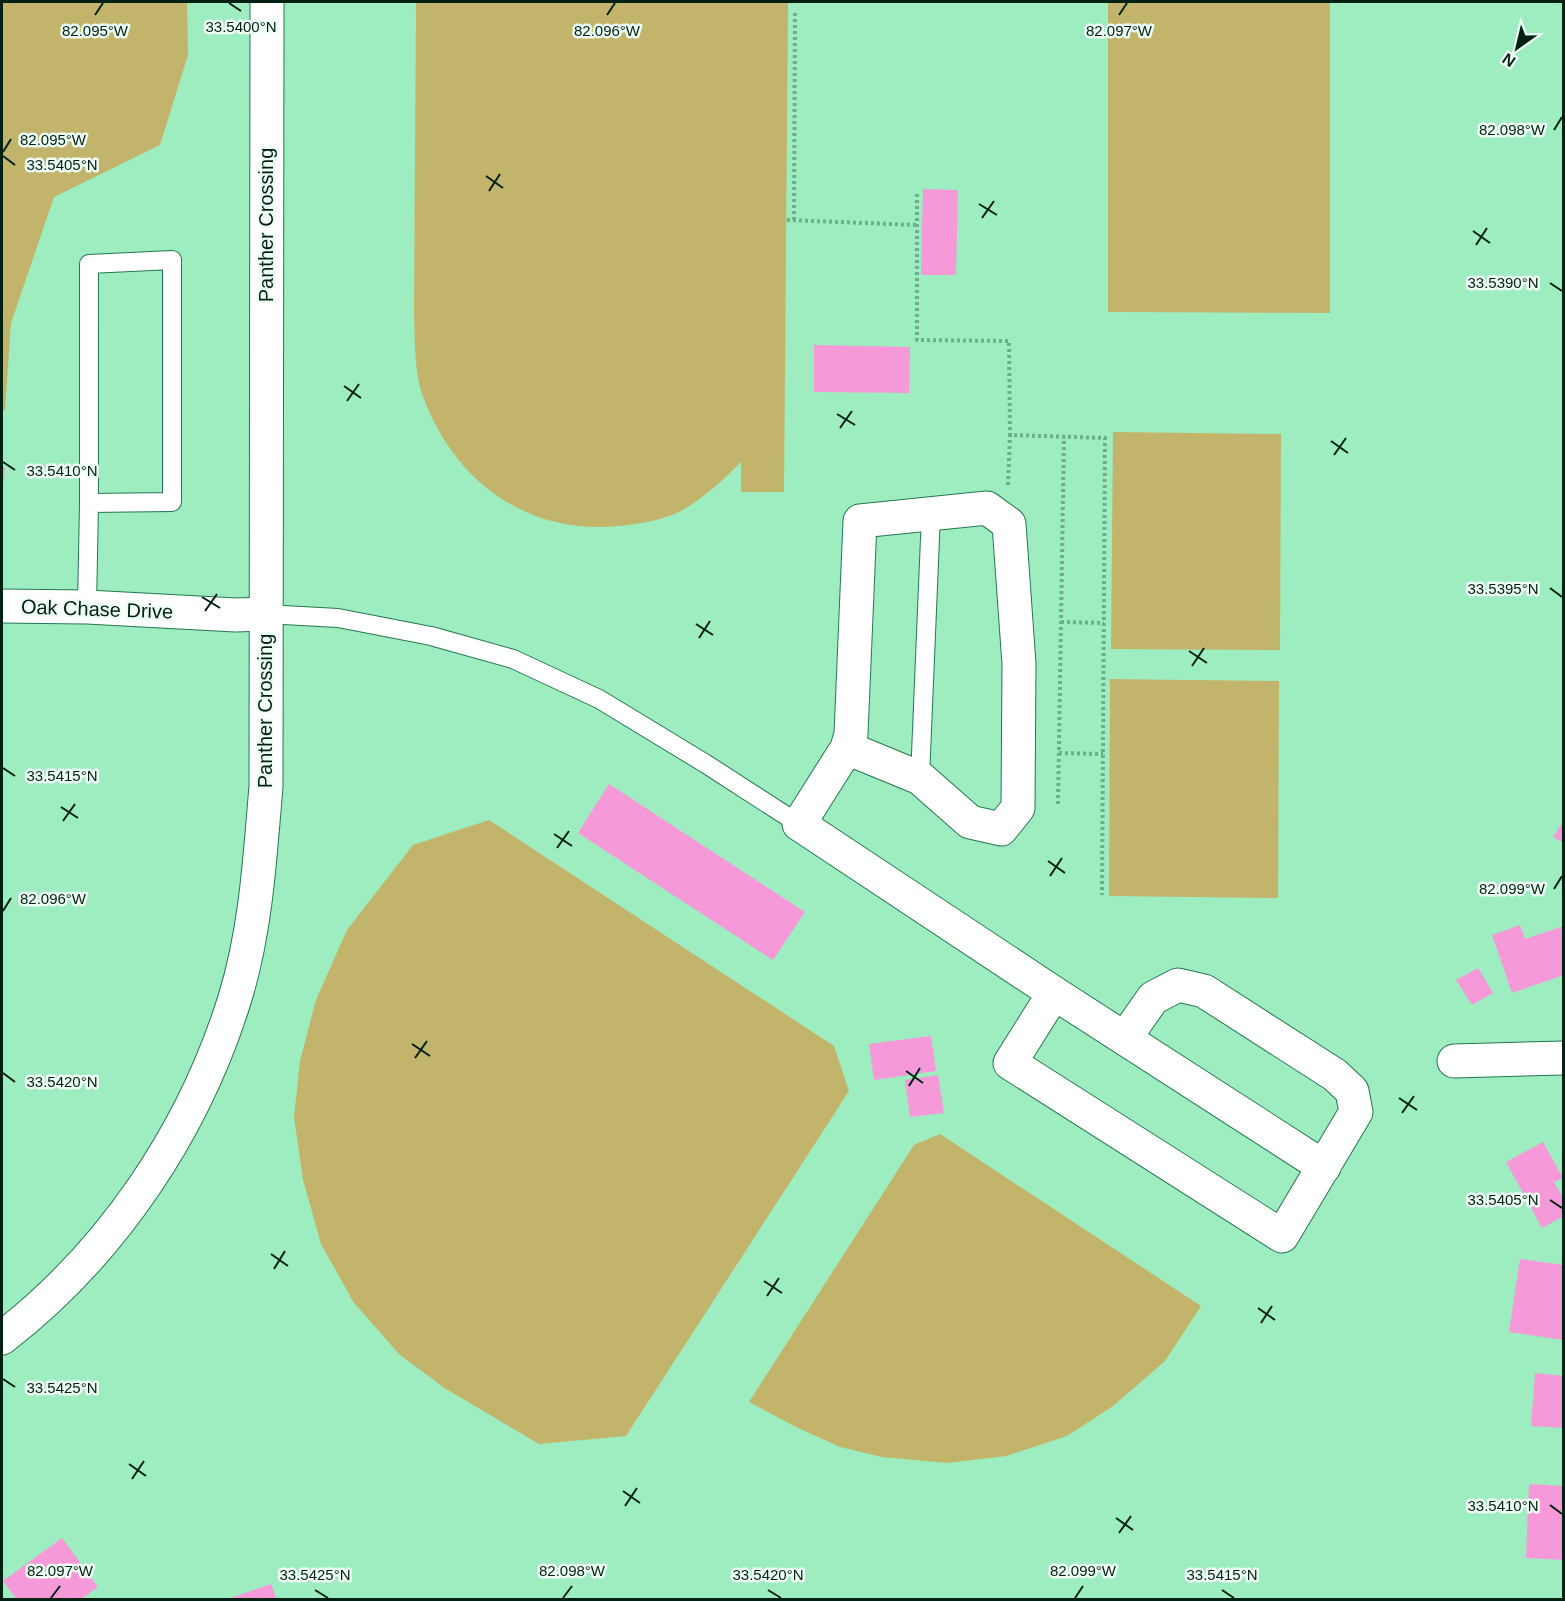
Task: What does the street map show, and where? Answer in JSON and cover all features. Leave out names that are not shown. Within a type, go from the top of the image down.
[{"type":"street","name":"Panther Crossing","points":[[2,1338],[27,1319],[92,1256],[149,1180],[181,1128],[209,1067],[232,1007],[246,950],[258,883],[266,786],[267,2]]},
{"type":"street","points":[[847,748],[920,778],[970,822],[1001,829],[1018,808],[1019,664],[1010,524],[987,508],[860,521],[851,734],[847,748],[799,824],[1054,993],[1324,1167]]},
{"type":"street","name":"Oak Chase Drive","points":[[2,606],[87,607],[236,615],[265,614]]},
{"type":"street","points":[[1054,993],[1010,1063],[1282,1236],[1356,1112],[1352,1091],[1335,1075],[1204,991],[1178,985],[1153,998],[1125,1038]]},
{"type":"street","points":[[1454,1061],[1563,1059]]},
{"type":"lane","points":[[87,607],[89,264],[172,260],[172,502],[89,503]]},
{"type":"lane","points":[[920,778],[931,514]]},
{"type":"lane","points":[[265,614],[338,618],[431,636],[513,659],[599,699],[799,824]]},
{"type":"path","points":[[794,220],[795,13]]},
{"type":"path","points":[[917,194],[917,340],[1009,340],[1010,435],[1007,522]]},
{"type":"path","points":[[788,220],[917,225]]},
{"type":"path","points":[[1010,435],[1105,438],[1102,895]]},
{"type":"path","points":[[1058,804],[1064,436]]},
{"type":"path","points":[[1061,622],[1104,623]]},
{"type":"path","points":[[1059,753],[1103,754]]},
{"type":"shaded area","points":[[2,2],[187,2],[188,55],[160,145],[54,197],[11,323],[5,410],[2,410]]},
{"type":"shaded area","points":[[416,2],[788,2],[784,492],[741,492],[741,462],[705,495],[674,514],[635,524],[586,527],[555,522],[526,512],[499,497],[455,456],[438,429],[424,399],[418,379],[416,357],[414,313]]},
{"type":"shaded area","points":[[1108,2],[1330,2],[1330,313],[1108,312]]},
{"type":"shaded area","points":[[1113,432],[1281,434],[1280,650],[1111,649]]},
{"type":"shaded area","points":[[1110,679],[1279,681],[1278,898],[1109,896]]},
{"type":"shaded area","points":[[489,820],[834,1046],[849,1091],[626,1436],[539,1444],[446,1389],[400,1355],[354,1303],[321,1244],[303,1180],[294,1117],[300,1061],[316,1000],[347,930],[413,845]]},
{"type":"shaded area","points":[[940,1134],[1201,1306],[1165,1361],[1113,1406],[1067,1436],[1006,1456],[947,1463],[882,1457],[840,1447],[749,1402],[914,1145]]},
{"type":"building","points":[[923,189],[958,190],[956,275],[921,275]]},
{"type":"building","points":[[814,345],[910,347],[909,393],[814,392]]},
{"type":"building","points":[[2,467],[5,467],[3,491],[2,491]]},
{"type":"building","points":[[609,784],[805,912],[773,960],[578,833]]},
{"type":"building","points":[[1564,820],[1564,843],[1553,837]]},
{"type":"building","points":[[1520,925],[1525,939],[1564,926],[1564,975],[1512,993],[1492,935]]},
{"type":"building","points":[[1478,968],[1493,993],[1472,1005],[1456,980]]},
{"type":"building","points":[[931,1036],[936,1071],[874,1080],[869,1044]]},
{"type":"building","points":[[938,1075],[944,1113],[910,1117],[905,1080]]},
{"type":"building","points":[[1543,1142],[1563,1178],[1554,1182],[1564,1200],[1564,1216],[1542,1228],[1506,1162]]},
{"type":"building","points":[[1520,1259],[1564,1265],[1564,1340],[1509,1332]]},
{"type":"building","points":[[1535,1373],[1564,1376],[1564,1428],[1531,1426]]},
{"type":"building","points":[[1529,1484],[1564,1486],[1564,1560],[1526,1558]]},
{"type":"building","points":[[62,1538],[98,1587],[80,1600],[17,1600],[3,1581]]},
{"type":"building","points":[[271,1584],[277,1600],[228,1600],[228,1599]]}]
